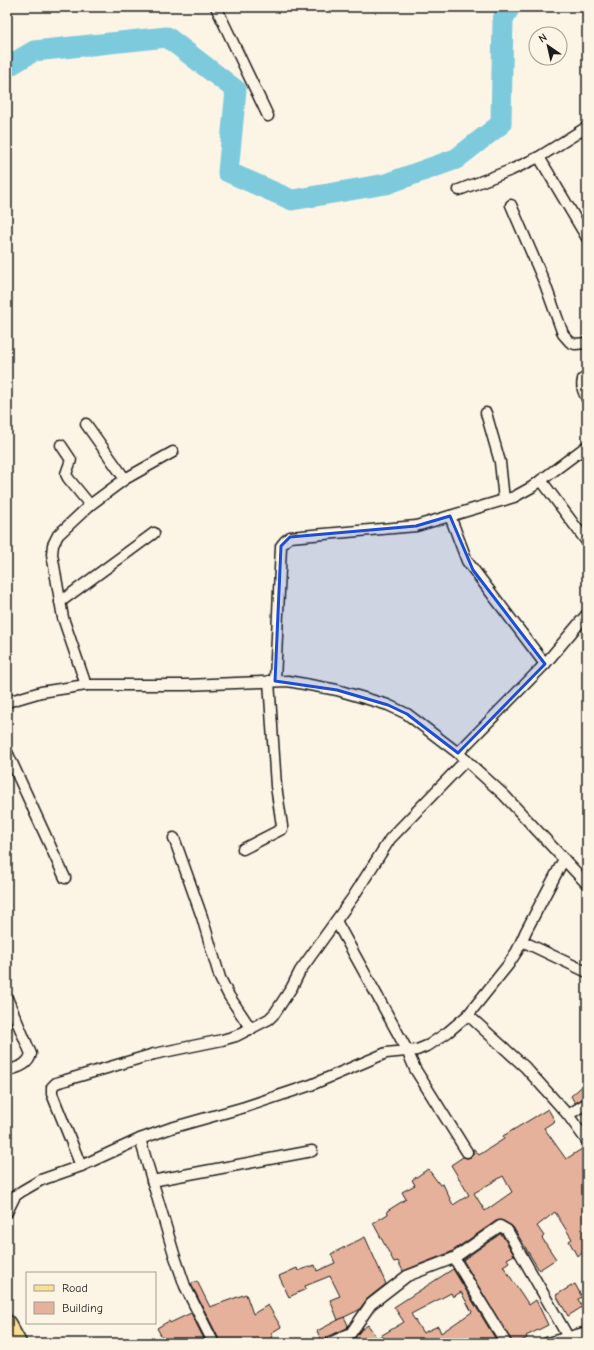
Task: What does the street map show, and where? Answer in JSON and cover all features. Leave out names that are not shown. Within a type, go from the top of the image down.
[{"type":"main road","points":[[7,1323],[18,1343]]},
{"type":"street","points":[[216,7],[268,116]]},
{"type":"street","points":[[459,190],[511,170],[539,157],[587,127]]},
{"type":"street","points":[[539,157],[587,238]]},
{"type":"street","points":[[511,205],[545,284],[563,334],[570,342],[575,344],[587,344]]},
{"type":"street","points":[[587,377],[583,379],[582,386],[587,399]]},
{"type":"street","points":[[486,413],[500,462],[504,500]]},
{"type":"street","points":[[86,424],[125,479]]},
{"type":"street","points":[[61,445],[71,460],[66,474],[90,505]]},
{"type":"street","points":[[244,849],[282,828],[276,786],[272,681],[282,546],[285,541],[290,537],[416,526],[514,497],[532,488],[587,446]]},
{"type":"street","points":[[86,685],[63,618],[52,554],[53,545],[58,535],[90,505],[125,479],[173,452]]},
{"type":"street","points":[[541,480],[587,542]]},
{"type":"street","points":[[450,516],[467,561],[545,664]]},
{"type":"street","points":[[60,602],[154,533]]},
{"type":"street","points":[[81,1166],[52,1094],[52,1087],[56,1083],[154,1054],[236,1036],[269,1019],[275,1014],[292,988],[300,971],[353,897],[390,839],[545,664],[587,614]]},
{"type":"street","points":[[7,701],[41,692],[86,685],[186,685],[288,681],[338,690],[388,705],[407,714],[462,756],[504,795],[587,884]]},
{"type":"street","points":[[7,752],[66,878]]},
{"type":"street","points":[[174,838],[202,917],[220,978],[229,996],[251,1028]]},
{"type":"street","points":[[7,1212],[15,1196],[22,1191],[46,1178],[81,1166],[140,1139],[311,1085],[386,1053],[417,1050],[429,1045],[448,1032],[468,1015],[508,965],[517,952],[564,859]]},
{"type":"street","points":[[336,921],[407,1050],[415,1069],[467,1152]]},
{"type":"street","points":[[522,941],[587,972]]},
{"type":"street","points":[[7,998],[31,1054],[30,1060],[25,1065],[7,1071]]},
{"type":"street","points":[[468,1015],[525,1067],[568,1115],[587,1141]]},
{"type":"street","points":[[568,1115],[587,1103]]},
{"type":"street","points":[[140,1139],[185,1286],[213,1342]]},
{"type":"street","points":[[152,1181],[312,1152]]},
{"type":"street","points":[[330,1343],[350,1332],[371,1304],[407,1276],[454,1258],[500,1226],[507,1230],[568,1337]]},
{"type":"street","points":[[454,1258],[506,1343]]},
{"type":"street","points":[[548,1343],[587,1332]]},
{"type":"highlighted area","points":[[450,516],[473,570],[545,664],[458,753],[407,714],[388,705],[337,690],[275,681],[281,546],[290,537],[416,526]]},
{"type":"building","points":[[587,1082],[587,1097],[575,1103],[571,1096]]},
{"type":"building","points":[[548,1109],[555,1121],[544,1128],[566,1159],[587,1147],[587,1251],[577,1256],[569,1241],[572,1239],[555,1212],[537,1226],[544,1236],[542,1238],[556,1259],[539,1270],[513,1227],[500,1220],[496,1221],[451,1252],[403,1271],[398,1261],[394,1262],[373,1223],[388,1214],[387,1211],[406,1199],[402,1192],[415,1185],[412,1180],[428,1169],[440,1185],[443,1184],[453,1205],[469,1195],[451,1165],[463,1157],[471,1157],[473,1155],[473,1149],[479,1155],[504,1139],[503,1136]],"holes":[[[503,1176],[512,1192],[485,1211],[474,1193]]]},
{"type":"building","points":[[500,1234],[514,1255],[507,1259],[509,1262],[503,1266],[529,1305],[536,1300],[548,1325],[526,1336],[527,1338],[518,1343],[512,1343],[463,1260]]},
{"type":"building","points":[[365,1237],[386,1284],[367,1299],[359,1310],[338,1320],[330,1300],[340,1296],[330,1276],[305,1286],[306,1289],[289,1297],[279,1276],[297,1268],[298,1271],[315,1265],[317,1271],[335,1263],[331,1254]]},
{"type":"building","points":[[453,1269],[498,1343],[345,1343],[354,1339],[361,1330],[368,1325],[377,1338],[404,1322],[394,1307]],"holes":[[[461,1292],[472,1312],[441,1333],[438,1326],[423,1333],[411,1314],[451,1293],[453,1297]]]},
{"type":"building","points":[[197,1281],[210,1307],[246,1294],[253,1314],[268,1305],[281,1327],[271,1333],[273,1337],[263,1342],[261,1339],[253,1343],[219,1343],[219,1339],[191,1284]]},
{"type":"building","points":[[575,1284],[582,1297],[578,1299],[582,1307],[568,1316],[556,1295]]},
{"type":"building","points":[[191,1313],[206,1343],[165,1343],[157,1328],[169,1321],[170,1323]]},
{"type":"building","points":[[344,1317],[348,1325],[347,1328],[327,1337],[323,1343],[317,1331]]},
{"type":"waterway","points":[[7,67],[34,51],[167,37],[236,90],[228,172],[292,200],[386,184],[456,159],[501,124],[503,19],[510,7]]}]
